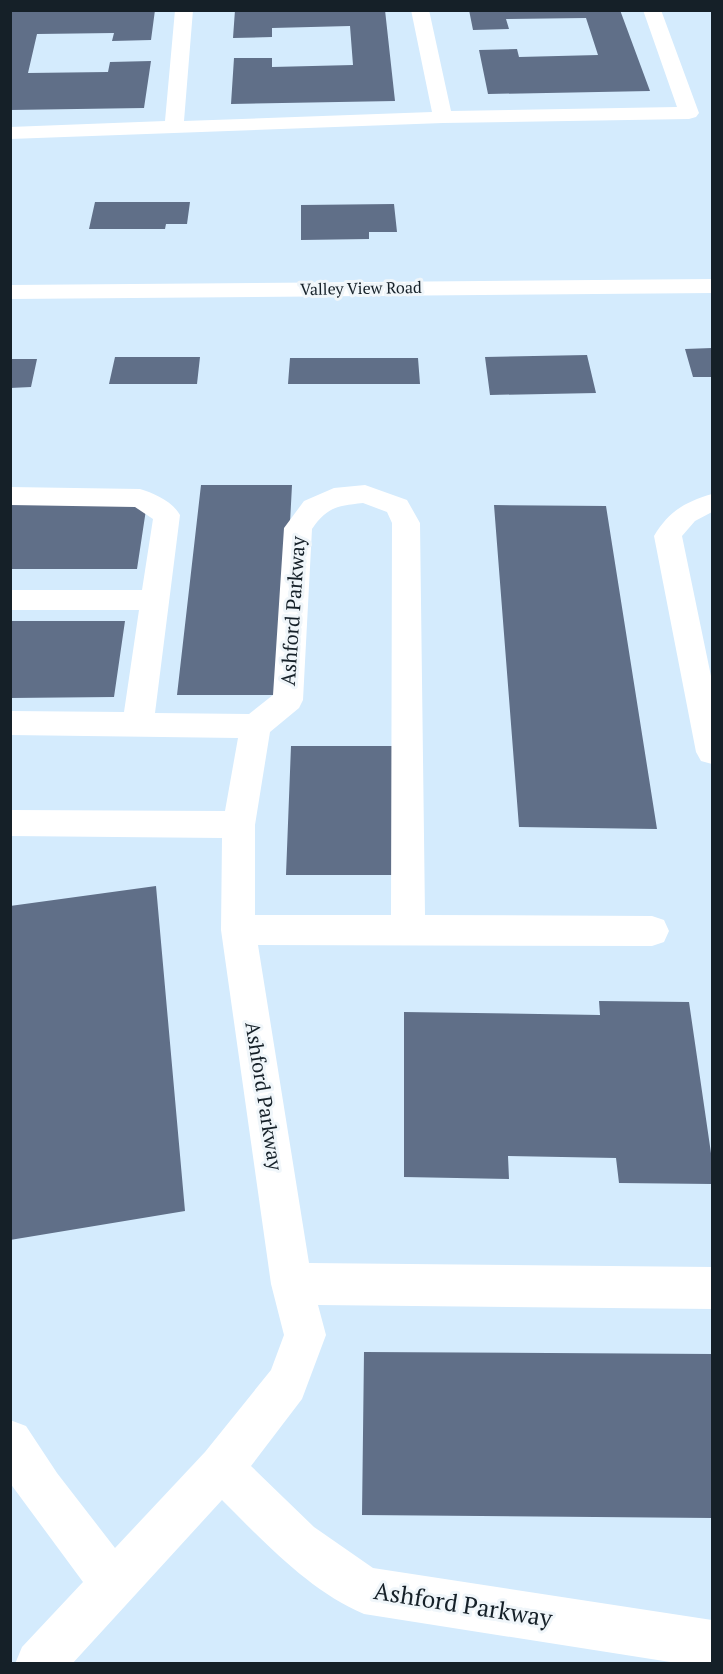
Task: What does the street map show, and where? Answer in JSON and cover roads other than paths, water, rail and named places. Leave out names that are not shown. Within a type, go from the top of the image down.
[{"type":"street","points":[[174,127],[184,10]]},
{"type":"street","points":[[420,10],[443,117]]},
{"type":"street","points":[[10,133],[443,117],[689,113],[652,10]]},
{"type":"street","name":"Valley View Road","points":[[10,292],[712,286]]},
{"type":"street","name":"Ashford Parkway","points":[[39,1664],[221,1468],[287,1384],[305,1335],[292,1284],[238,930],[239,825],[255,726],[288,700],[298,528],[313,507],[334,497],[365,494],[398,506],[406,523],[408,930]]},
{"type":"street","points":[[10,496],[140,498],[167,515],[138,725]]},
{"type":"street","points":[[712,503],[693,508],[675,522],[668,536],[712,752]]},
{"type":"street","points":[[10,600],[154,600]]},
{"type":"street","points":[[10,723],[255,726]]},
{"type":"street","points":[[10,823],[239,825]]},
{"type":"street","points":[[238,930],[652,931]]},
{"type":"street","points":[[292,1284],[712,1288]]},
{"type":"street","points":[[10,1442],[40,1489],[114,1584]]},
{"type":"street","name":"Ashford Parkway","points":[[221,1468],[298,1543],[364,1590],[712,1644]]}]
